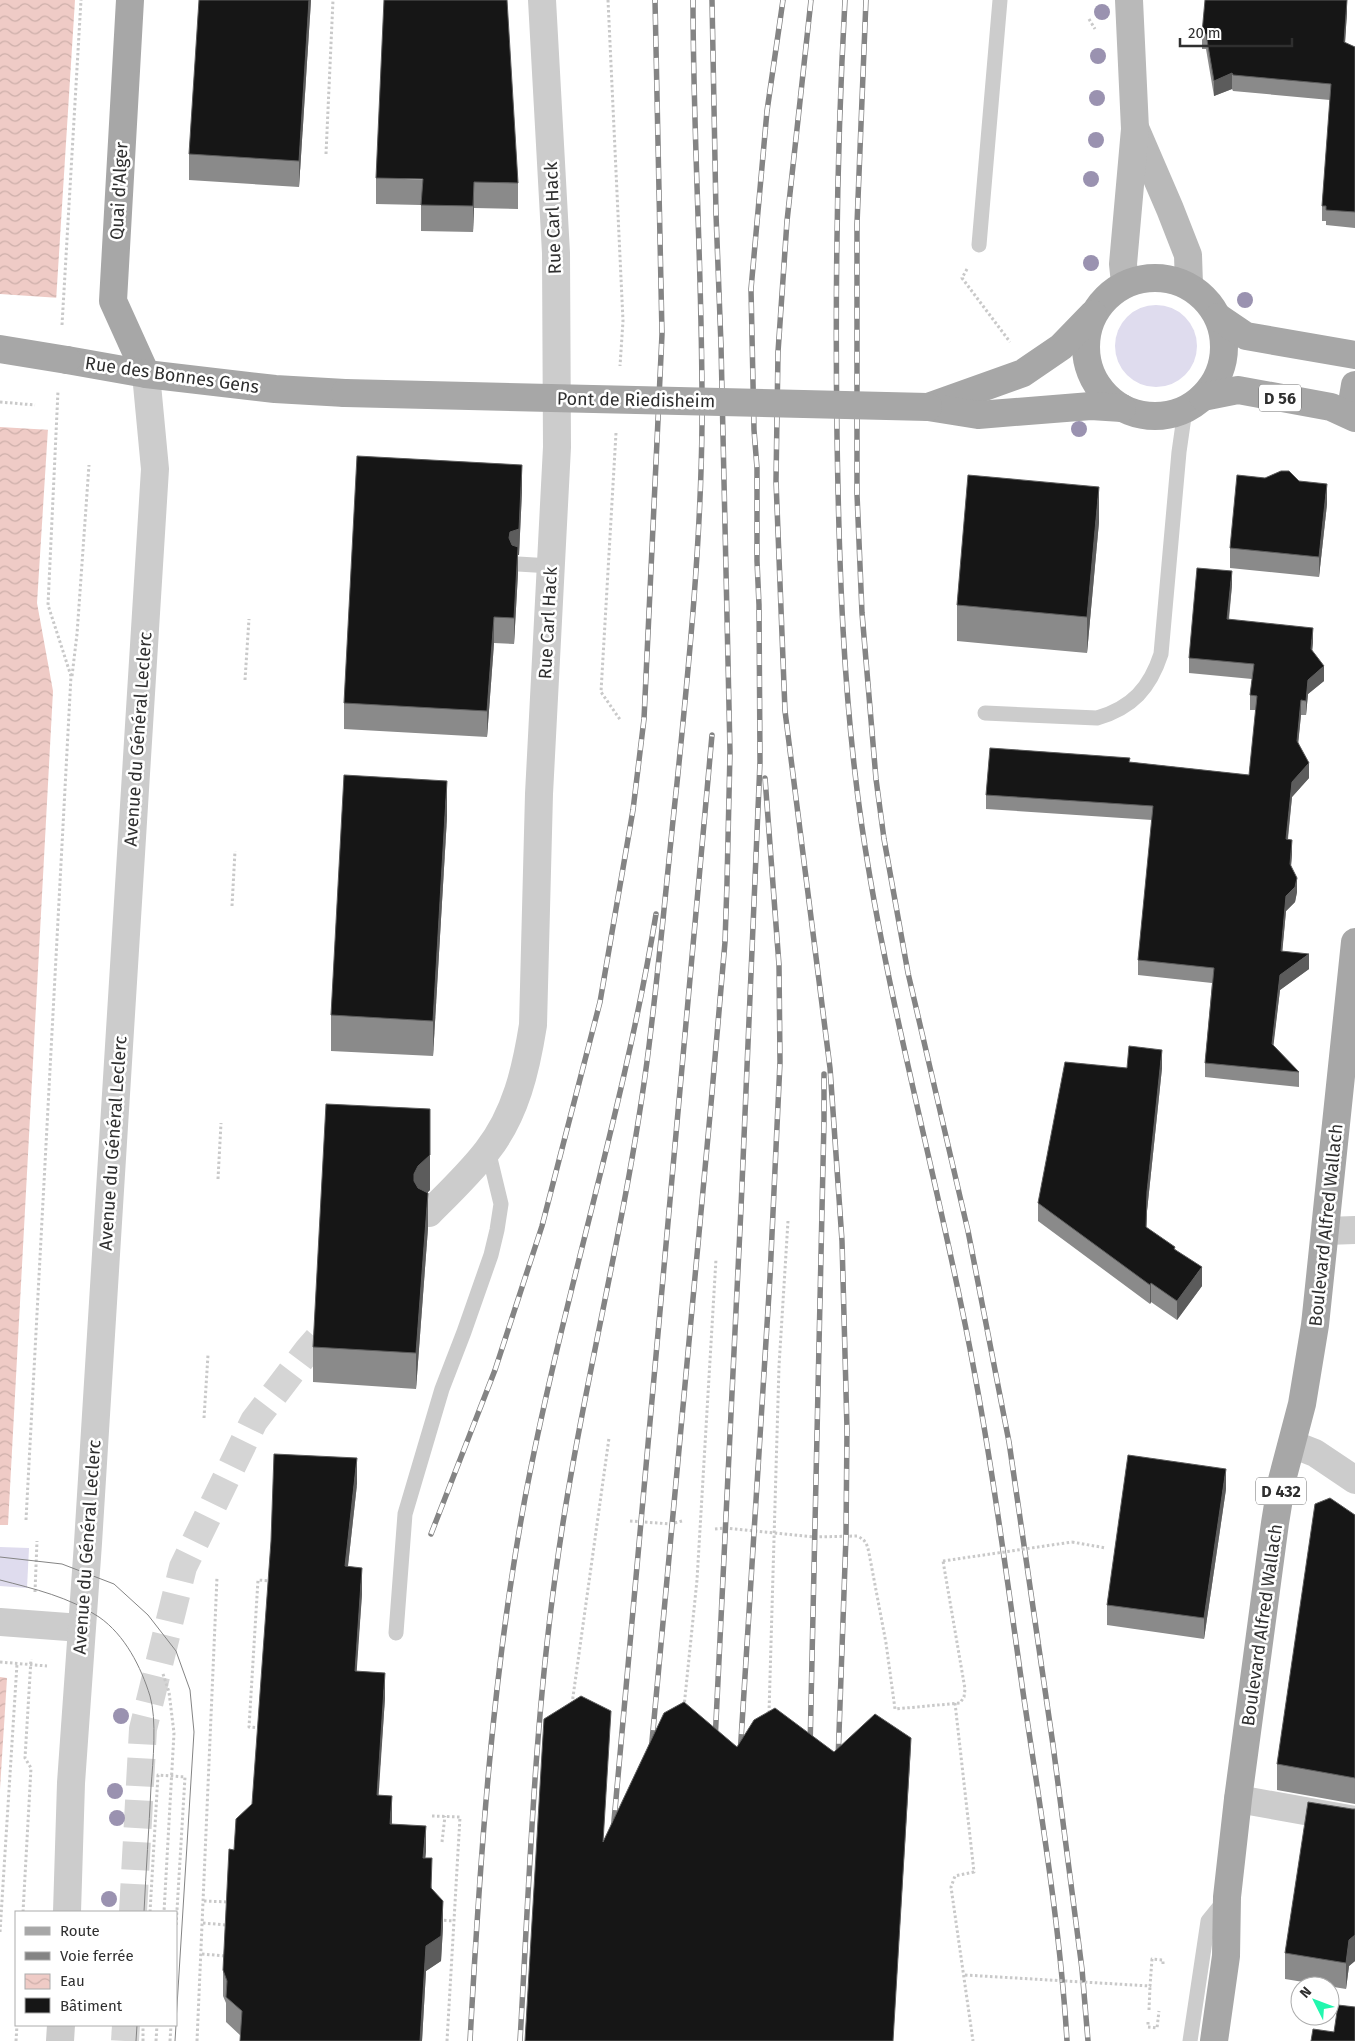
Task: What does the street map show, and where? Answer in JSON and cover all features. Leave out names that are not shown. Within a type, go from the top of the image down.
[{"type":"main road","name":"Quai d'Alger","points":[[130,0],[113,301],[146,374]]},
{"type":"main road","points":[[1125,283],[1123,264],[1135,128],[1129,0]]},
{"type":"main road","points":[[1135,128],[1188,255],[1189,285]]},
{"type":"main road","points":[[1146,277],[1168,278],[1189,285],[1206,298],[1218,317],[1224,337],[1224,359],[1217,380],[1194,403],[1164,416],[1142,415],[1122,408],[1090,406],[978,415],[928,407],[1023,373],[1061,346],[1094,313],[1107,296],[1125,283],[1146,277]]},
{"type":"main road","points":[[1094,313],[1086,334],[1086,356],[1092,377],[1104,395],[1122,408]]},
{"type":"main road","points":[[1218,317],[1246,336],[1355,355]]},
{"type":"main road","name":"Rue des Bonnes Gens","points":[[0,349],[146,374],[275,389],[344,393]]},
{"type":"main road","points":[[1355,385],[1353,397],[1355,411]]},
{"type":"main road","name":"D 56","points":[[1194,403],[1238,390],[1331,407],[1355,418]]},
{"type":"main road","name":"Pont de Riedisheim","points":[[344,393],[928,407]]},
{"type":"main road","name":"Boulevard Alfred Wallach","points":[[1214,2041],[1226,1956],[1227,1897],[1238,1800],[1275,1522],[1282,1480],[1309,1368],[1326,1231],[1355,942]]},
{"type":"street","name":"Rue Carl Hack","points":[[429,1213],[488,1150],[508,1117],[519,1091],[534,1025],[539,794],[557,447],[556,253],[542,0]]},
{"type":"street","name":"Avenue du Général Leclerc","points":[[68,1911],[71,1783],[155,469],[146,374]]},
{"type":"street","points":[[1326,1231],[1355,1230]]},
{"type":"street","points":[[1292,1444],[1315,1453],[1355,1480]]},
{"type":"street","points":[[0,1622],[81,1628]]},
{"type":"street","points":[[1238,1800],[1355,1820]]},
{"type":"street","points":[[60,2041],[61,2026]]},
{"type":"lane","points":[[979,246],[1000,0]]},
{"type":"lane","points":[[985,712],[1097,718],[1112,714],[1129,703],[1145,688],[1154,674],[1161,654],[1179,452],[1194,403]]},
{"type":"lane","points":[[518,564],[551,566]]},
{"type":"lane","points":[[396,1633],[405,1514],[442,1389],[491,1256],[497,1230],[501,1204],[488,1150]]},
{"type":"lane","points":[[1190,2041],[1208,1921],[1227,1897]]},
{"type":"path","points":[[62,331],[81,0]]},
{"type":"path","points":[[326,154],[332,0]]},
{"type":"path","points":[[608,0],[623,320],[620,369]]},
{"type":"path","points":[[962,278],[1011,344]]},
{"type":"path","points":[[58,390],[48,605],[72,676]]},
{"type":"path","points":[[0,402],[35,405]]},
{"type":"path","points":[[617,428],[602,692],[621,721]]},
{"type":"path","points":[[26,1520],[72,676],[78,634],[89,465]]},
{"type":"path","points":[[245,680],[249,619]]},
{"type":"path","points":[[232,906],[235,851]]},
{"type":"path","points":[[218,1179],[221,1123]]},
{"type":"path","points":[[769,1714],[779,1366],[788,1221]]},
{"type":"path","points":[[683,1716],[697,1580],[716,1259]]},
{"type":"path","points":[[204,1418],[208,1355]]},
{"type":"path","points":[[570,1714],[609,1438]]},
{"type":"path","points":[[630,1521],[672,1524],[682,1521]]},
{"type":"path","points":[[715,1529],[725,1528],[814,1537],[856,1536],[867,1543],[886,1643],[894,1709],[955,1704],[960,1703],[964,1697],[965,1688],[943,1562],[1072,1542],[1106,1548]]},
{"type":"path","points":[[197,2041],[217,1577]]},
{"type":"path","points":[[268,1728],[249,1727],[258,1580],[277,1581]]},
{"type":"path","points":[[0,1662],[50,1666]]},
{"type":"path","points":[[0,1932],[17,1664]]},
{"type":"path","points":[[23,1911],[31,1768],[25,1758],[31,1665]]},
{"type":"path","points":[[163,1674],[169,1692],[174,1733],[164,1911]]},
{"type":"path","points":[[955,1704],[974,1872],[955,1876],[951,1887],[972,2041]]},
{"type":"path","points":[[150,1911],[158,1775],[185,1777],[177,1911]]},
{"type":"path","points":[[432,1816],[460,1817],[447,2041]]},
{"type":"path","points":[[442,1842],[445,1816]]},
{"type":"path","points":[[204,1901],[236,1902]]},
{"type":"path","points":[[436,1920],[454,1921]]},
{"type":"path","points":[[203,1923],[226,1925]]},
{"type":"path","points":[[202,1954],[225,1956]]},
{"type":"path","points":[[1149,2010],[1152,1959],[1163,1960],[1163,1964]]},
{"type":"path","points":[[965,1975],[1150,1986]]},
{"type":"path","points":[[1148,2022],[1148,2027],[1157,2028],[1160,2019],[1159,2011]]},
{"type":"path","points":[[16,2041],[17,2026]]},
{"type":"path","points":[[142,2041],[144,2026]]},
{"type":"path","points":[[156,2041],[157,2026]]},
{"type":"path","points":[[170,2041],[171,2026]]},
{"type":"shaded area","points":[[1156,305],[1172,308],[1185,317],[1194,330],[1197,346],[1194,362],[1185,375],[1172,384],[1156,387],[1140,384],[1127,375],[1118,362],[1115,346],[1118,330],[1127,317],[1140,308]]},
{"type":"shaded area","points":[[0,1547],[29,1548],[27,1588],[0,1586]]},
{"type":"water","points":[[0,0],[75,0],[37,603],[53,691],[8,1525],[0,1525]]},
{"type":"water","points":[[0,1677],[7,1678],[0,1789]]},
{"type":"pier","points":[[0,294],[60,298],[51,430],[0,427]]},
{"type":"building","points":[[199,0],[309,0],[299,161],[189,154]]},
{"type":"building","points":[[384,0],[507,0],[518,183],[474,182],[473,206],[421,205],[423,179],[376,178]]},
{"type":"building","points":[[1205,0],[1347,0],[1344,42],[1355,47],[1355,212],[1326,210],[1326,206],[1322,206],[1331,84],[1233,75],[1232,73],[1214,81],[1206,34],[1202,33]]},
{"type":"building","points":[[357,456],[522,465],[519,529],[510,532],[509,538],[512,545],[518,547],[514,618],[494,617],[487,711],[344,703]]},
{"type":"building","points":[[1281,471],[1289,471],[1299,481],[1327,484],[1319,557],[1230,548],[1237,475],[1265,478]]},
{"type":"building","points":[[968,475],[1099,487],[1087,617],[957,605]]},
{"type":"building","points":[[1197,568],[1232,571],[1227,619],[1313,628],[1311,649],[1324,666],[1308,680],[1306,701],[1301,700],[1297,741],[1309,763],[1292,782],[1286,839],[1292,840],[1290,864],[1297,878],[1295,887],[1286,896],[1281,951],[1309,954],[1280,975],[1272,1044],[1299,1072],[1205,1063],[1214,968],[1138,960],[1153,806],[986,795],[990,748],[1130,758],[1129,762],[1249,775],[1257,696],[1250,695],[1254,664],[1189,658]]},
{"type":"building","points":[[344,775],[447,781],[433,1021],[331,1015]]},
{"type":"building","points":[[1129,1046],[1162,1050],[1147,1192],[1146,1227],[1175,1247],[1174,1249],[1202,1267],[1177,1301],[1151,1283],[1150,1285],[1038,1203],[1065,1062],[1127,1068]]},
{"type":"building","points":[[326,1104],[430,1109],[430,1155],[418,1166],[414,1174],[414,1181],[418,1188],[428,1193],[416,1353],[313,1347]]},
{"type":"building","points":[[274,1454],[357,1458],[345,1566],[362,1568],[355,1671],[385,1673],[377,1795],[392,1796],[390,1824],[426,1826],[423,1858],[432,1858],[431,1888],[443,1901],[441,1936],[426,1946],[420,2041],[240,2041],[242,2011],[226,1997],[227,1981],[223,1970],[229,1849],[234,1850],[236,1819],[252,1804],[271,1541]]},
{"type":"building","points":[[1128,1455],[1226,1469],[1204,1618],[1107,1605]]},
{"type":"building","points":[[1330,1498],[1355,1515],[1355,1778],[1277,1764],[1315,1504]]},
{"type":"building","points":[[581,1696],[611,1711],[603,1842],[664,1713],[684,1702],[737,1747],[754,1720],[775,1708],[834,1752],[875,1714],[911,1738],[893,2041],[525,2041],[544,1719]]},
{"type":"building","points":[[1308,1802],[1355,1809],[1355,1935],[1349,1940],[1346,1963],[1285,1953]]},
{"type":"building","points":[[1340,2005],[1355,2007],[1355,2041],[1311,2041],[1313,2029],[1334,2032],[1335,2026],[1340,2026]]},
{"type":"tunnel","points":[[133,1911],[143,1729],[183,1567],[254,1421],[308,1350],[337,1317]]},
{"type":"tunnel","points":[[125,2041],[126,2026]]},
{"type":"tram line","points":[[0,1557],[62,1564],[114,1584],[148,1615],[176,1651],[190,1690],[194,1732],[178,1990]]},
{"type":"tram line","points":[[0,1580],[39,1590],[64,1599],[99,1617],[124,1642],[142,1674],[150,1696],[154,1728],[144,1911]]},
{"type":"tram line","points":[[136,2041],[137,2026]]},
{"type":"tram line","points":[[175,2041],[176,2026]]},
{"type":"railway","points":[[431,1534],[495,1370],[542,1226],[600,1002],[633,810],[644,719],[662,334],[655,0]]},
{"type":"railway","points":[[520,2041],[537,1751],[555,1578],[577,1441],[631,1167],[642,1098],[658,968],[690,648],[697,558],[702,423],[693,0]]},
{"type":"railway","points":[[651,1752],[725,942],[730,752],[712,0]]},
{"type":"railway","points":[[715,1742],[760,762],[757,468],[754,430],[751,289],[767,111],[783,0]]},
{"type":"railway","points":[[811,0],[787,221],[778,352],[776,481],[785,711],[830,1068],[842,1241],[847,1429],[846,1536],[838,1761]]},
{"type":"railway","points":[[845,0],[837,217],[836,326],[839,533],[850,729],[862,827],[883,949],[950,1253],[981,1408],[1049,1866],[1060,1953],[1067,2041]]},
{"type":"railway","points":[[866,0],[857,224],[857,494],[862,613],[876,779],[884,839],[908,973],[968,1231],[1009,1442],[1053,1745],[1082,1969],[1088,2041]]},
{"type":"railway","points":[[613,1832],[712,735]]},
{"type":"railway","points":[[740,1756],[770,1277],[780,1062],[779,965],[765,778]]},
{"type":"railway","points":[[470,2041],[489,1768],[504,1633],[525,1498],[557,1351],[627,1061],[643,988],[656,914]]},
{"type":"railway","points":[[810,1749],[824,1074]]}]
